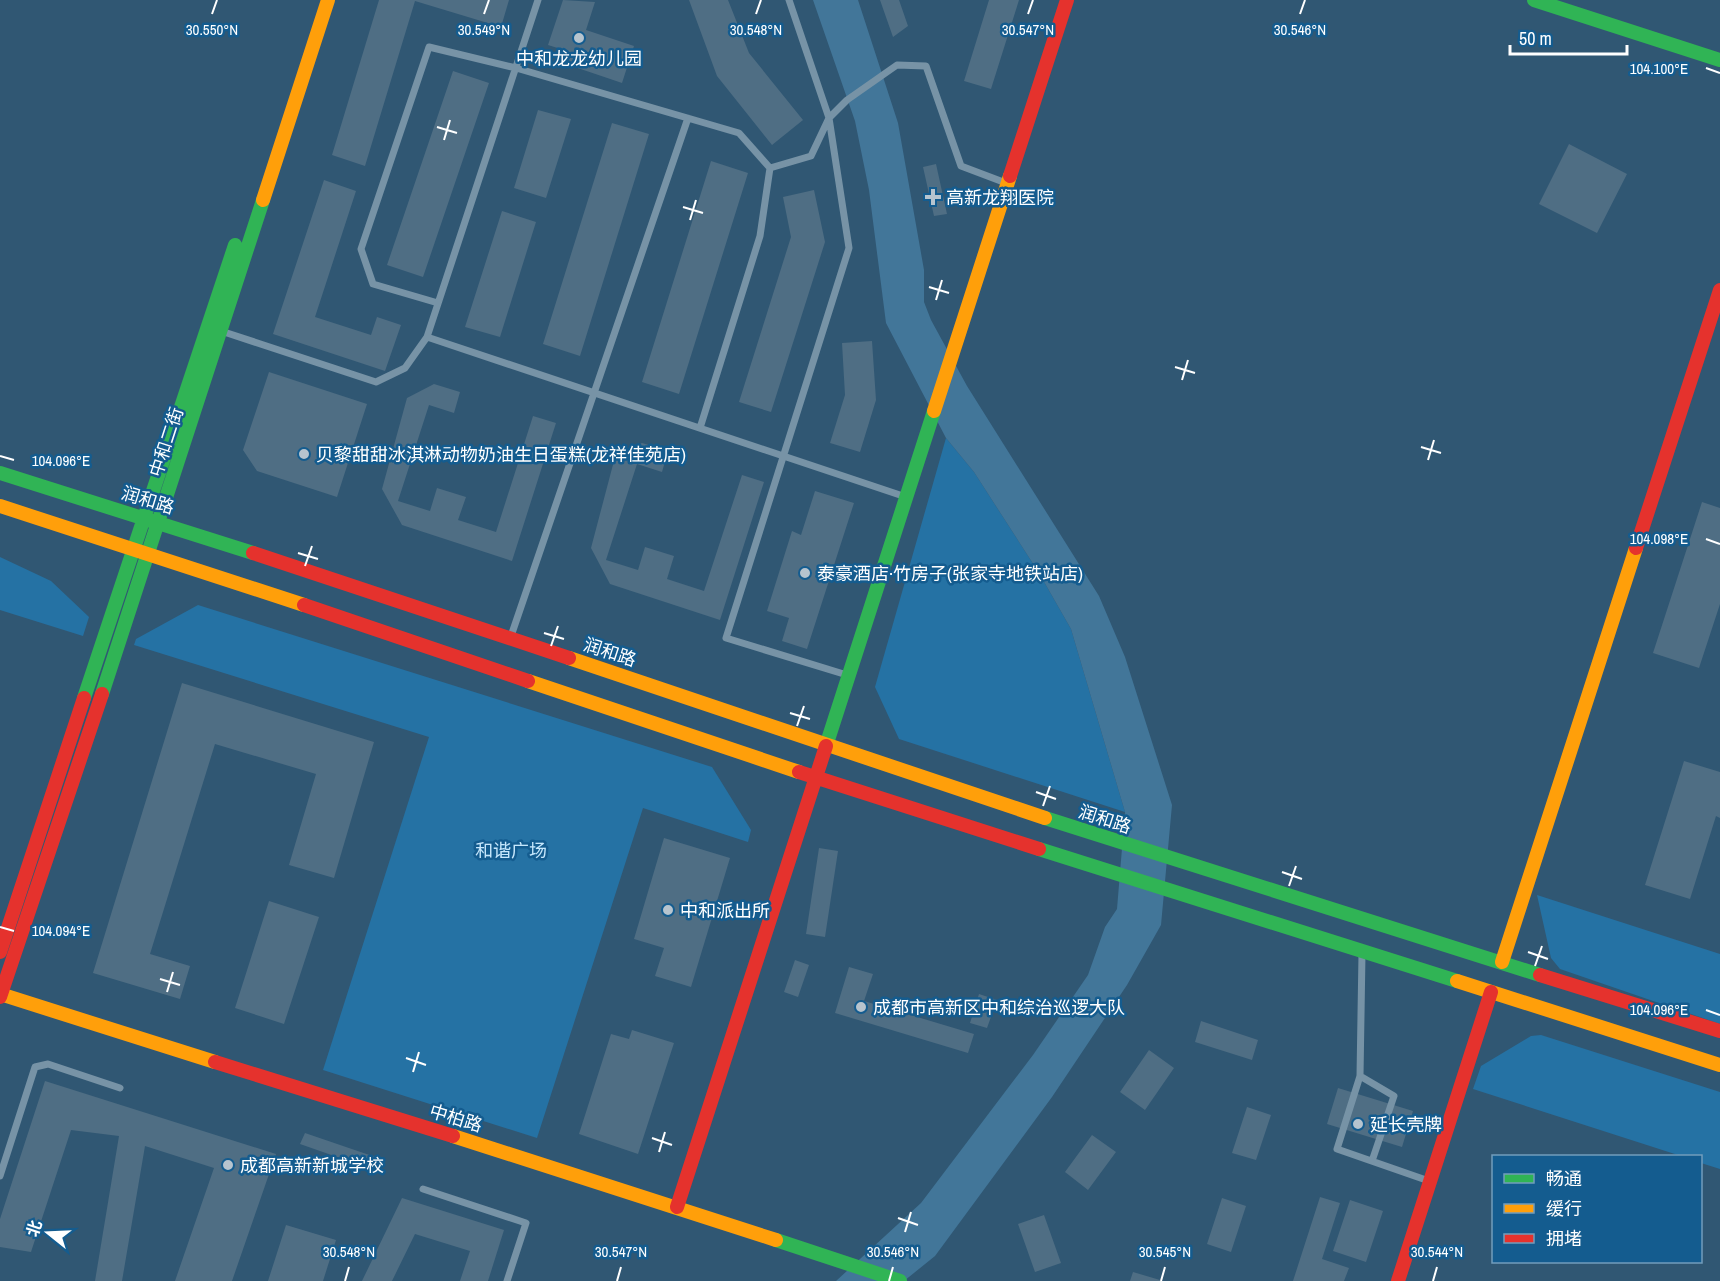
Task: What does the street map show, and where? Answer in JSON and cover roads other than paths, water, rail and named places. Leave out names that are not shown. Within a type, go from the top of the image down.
[{"type":"street","name":"中和二街","points":[[0,995],[149,553],[151,520],[316,0]]},
{"type":"street","name":"中和二街","points":[[0,952],[134,548],[151,520],[222,331],[328,0]]},
{"type":"street","points":[[677,1207],[1068,0]]},
{"type":"street","points":[[1534,0],[1720,60]]},
{"type":"street","points":[[1502,962],[1720,290]]},
{"type":"street","name":"润和路","points":[[0,473],[151,520],[827,743],[1114,842],[1720,1031]]},
{"type":"street","points":[[0,506],[134,548],[816,778],[1720,1065]]},
{"type":"street","points":[[1398,1281],[1491,992]]},
{"type":"street","name":"中柏路","points":[[0,995],[677,1207],[900,1281]]},
{"type":"lane","points":[[222,331],[376,382],[405,368],[427,338],[538,0]]},
{"type":"lane","points":[[789,0],[829,118],[849,248],[726,638],[849,676]]},
{"type":"lane","points":[[438,303],[373,284],[361,249],[429,47],[516,68],[739,133],[770,168],[760,236],[700,428]]},
{"type":"lane","points":[[770,168],[811,156],[829,118],[847,100],[897,64],[926,66],[961,166],[1008,184]]},
{"type":"lane","points":[[510,638],[688,118]]},
{"type":"lane","points":[[427,338],[907,497]]},
{"type":"lane","points":[[1362,952],[1360,1076],[1337,1149],[1430,1181]]},
{"type":"lane","points":[[0,1176],[35,1067],[48,1064],[120,1088]]},
{"type":"lane","points":[[1360,1076],[1394,1096],[1372,1161]]},
{"type":"lane","points":[[423,1189],[526,1223],[507,1281]]},
{"type":"place","name":"中和龙龙幼儿园","points":[[579,38]]},
{"type":"place","name":"高新龙翔医院","points":[[933,197]]},
{"type":"place","name":"贝黎甜甜冰淇淋动物奶油生日蛋糕(龙祥佳苑店)","points":[[304,454]]},
{"type":"place","name":"泰豪酒店·竹房子(张家寺地铁站店)","points":[[805,573]]},
{"type":"place","name":"中和派出所","points":[[668,910]]},
{"type":"place","name":"成都市高新区中和综治巡逻大队","points":[[861,1007]]},
{"type":"place","name":"延长壳牌","points":[[1358,1124]]},
{"type":"place","name":"成都高新新城学校","points":[[228,1165]]},
{"type":"park label","name":"和谐广场","points":[[511,850]]}]
